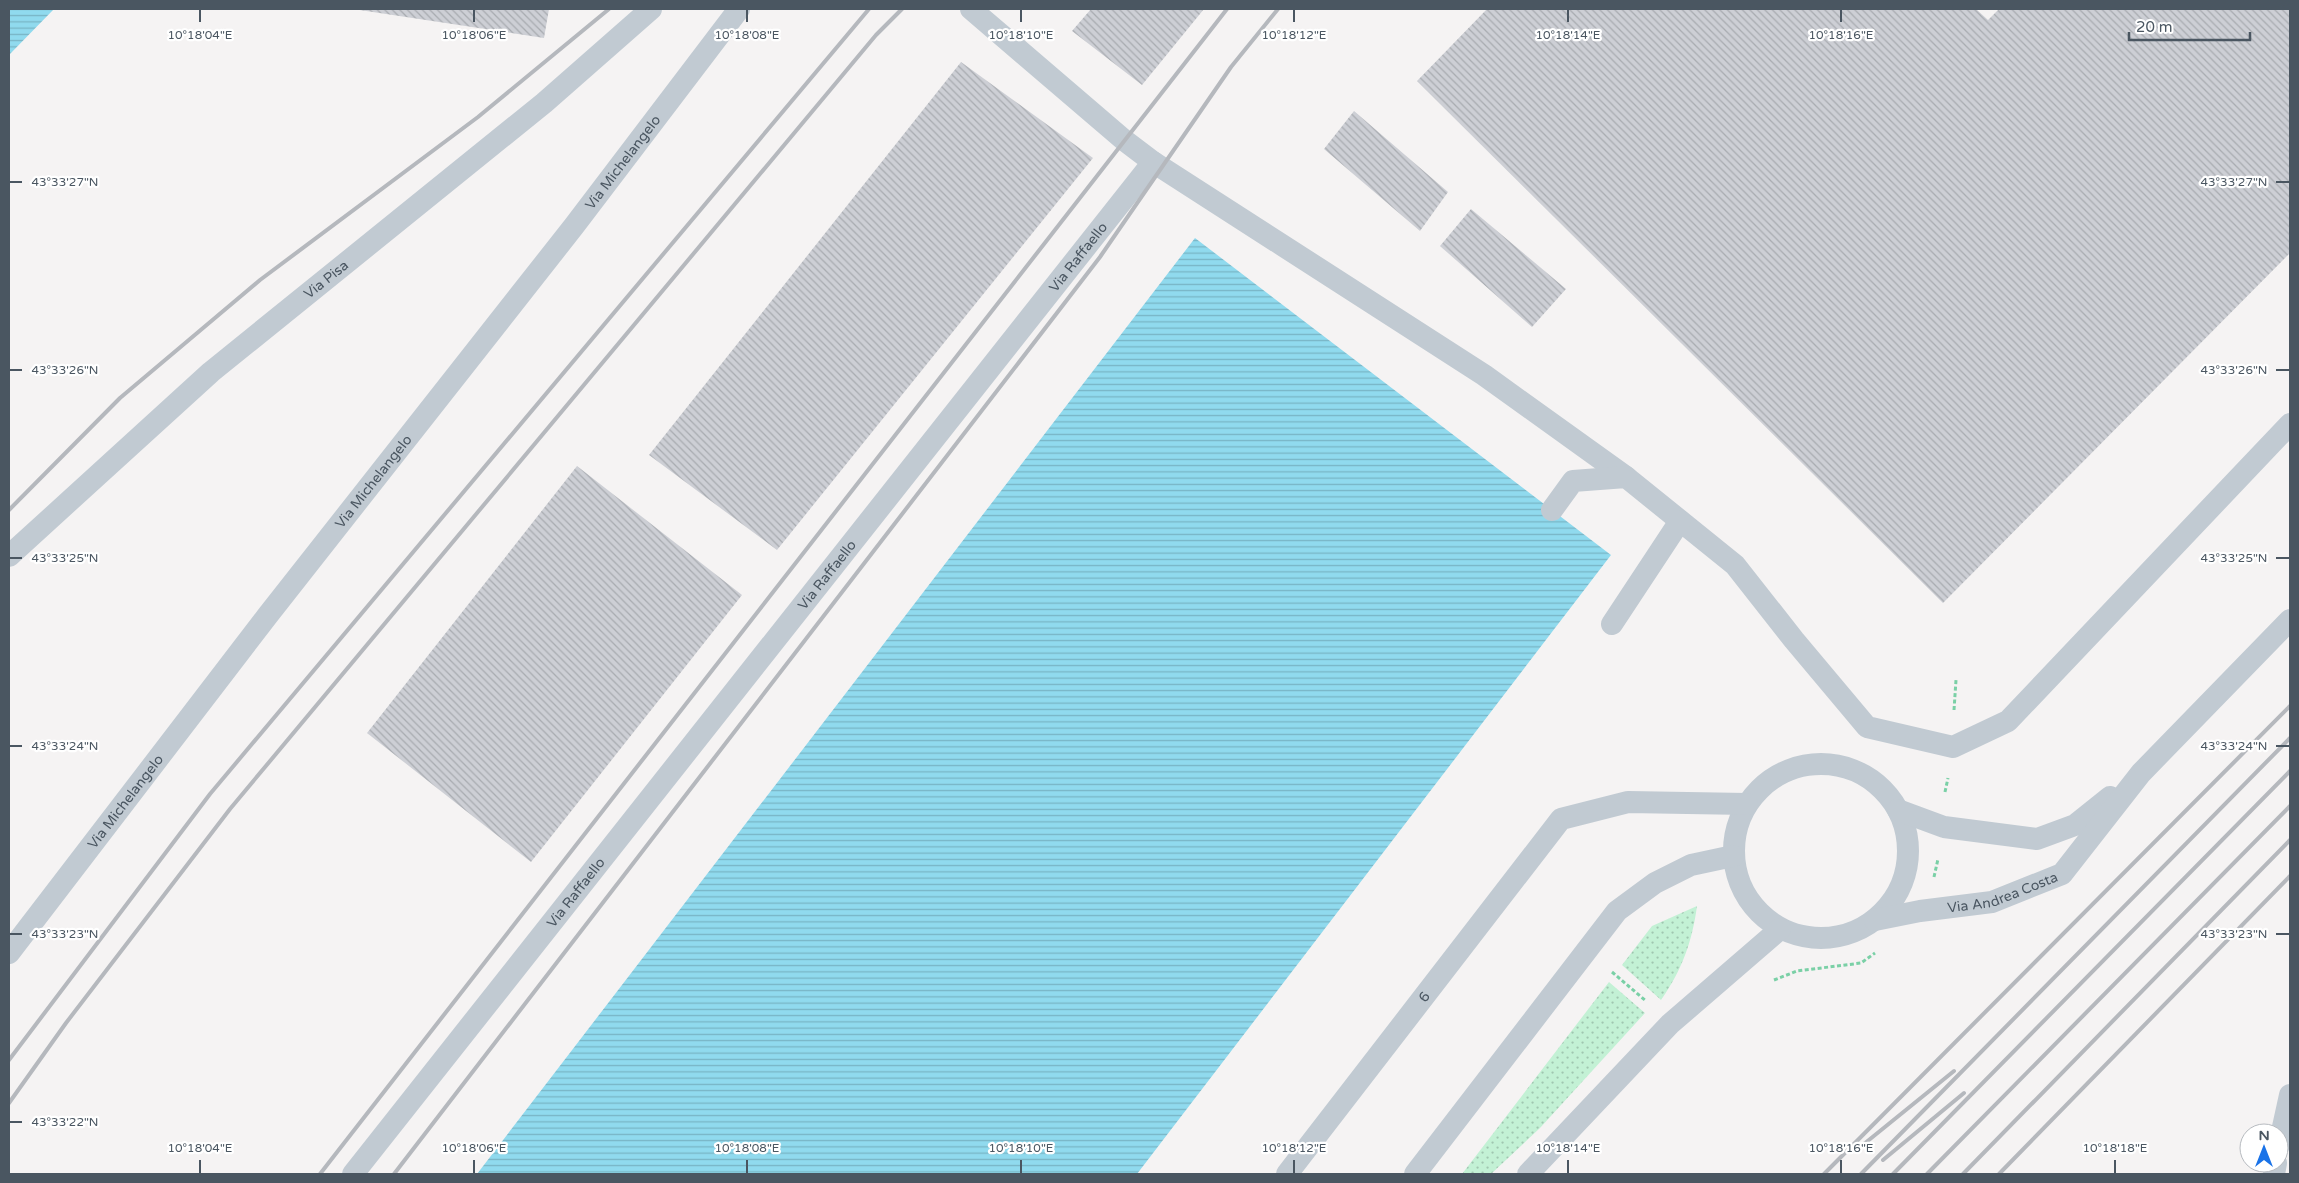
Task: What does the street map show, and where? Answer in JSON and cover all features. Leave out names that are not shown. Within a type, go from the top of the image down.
[{"type":"lane","name":"Via Pisa","points":[[9,556],[212,372],[544,103],[651,9]]},
{"type":"lane","name":"Via Michelangelo","points":[[9,954],[268,615],[574,226],[738,9]]},
{"type":"lane","points":[[971,9],[1124,140],[1161,169],[1484,375],[1626,477],[1736,565],[1794,640],[1867,727],[1952,747],[2008,721],[2290,424]]},
{"type":"lane","name":"Via Raffaello","points":[[353,1174],[1153,162]]},
{"type":"lane","points":[[1552,510],[1573,481],[1626,477]]},
{"type":"lane","points":[[1612,624],[1680,521]]},
{"type":"lane","name":"Via Andrea Costa","points":[[1875,920],[1920,911],[1992,902],[2062,874],[2141,773],[2290,620]]},
{"type":"lane","points":[[1824,764],[1859,772],[1888,795],[1898,810],[1906,829],[1909,848],[1907,868],[1895,897],[1875,920],[1853,933],[1828,938],[1803,937],[1780,929],[1761,916],[1747,898],[1737,878],[1733,856],[1736,829],[1747,804],[1758,789],[1780,774],[1806,765],[1824,764]]},
{"type":"lane","name":"Via Andrea Costa","points":[[1898,810],[1944,827],[2037,839],[2075,825],[2141,773]]},
{"type":"lane","name":"6","points":[[1287,1174],[1561,819],[1628,802],[1747,804]]},
{"type":"lane","points":[[1414,1174],[1617,911],[1655,883],[1691,865],[1733,856]]},
{"type":"lane","points":[[1528,1174],[1670,1024],[1780,929]]},
{"type":"lane","points":[[2286,1123],[2290,1095]]},
{"type":"path","points":[[1615,973],[1647,1002]]},
{"type":"green space","points":[[1697,906],[1685,955],[1675,978],[1661,1000],[1622,965],[1652,926]]},
{"type":"green space","points":[[1609,982],[1645,1013],[1540,1128],[1491,1174],[1462,1174]]},
{"type":"water","points":[[9,9],[54,9],[9,55]]},
{"type":"water","points":[[1195,238],[1611,555],[1137,1174],[477,1174]]},
{"type":"building","points":[[353,9],[549,9],[544,38]]},
{"type":"building","points":[[1091,9],[1204,9],[1142,85],[1072,31]]},
{"type":"building","points":[[1487,9],[1976,9],[1988,20],[1999,9],[2290,9],[2290,253],[1943,603],[1417,81]]},
{"type":"building","points":[[961,62],[1093,158],[777,550],[649,455]]},
{"type":"building","points":[[1354,111],[1448,192],[1420,231],[1324,149]]},
{"type":"building","points":[[1471,209],[1566,289],[1532,327],[1440,246]]},
{"type":"building","points":[[577,466],[742,595],[531,862],[367,733]]},
{"type":"railway","points":[[9,510],[120,398],[260,280],[478,117],[609,9]]},
{"type":"railway","points":[[9,1060],[210,794],[869,9]]},
{"type":"railway","points":[[9,1103],[66,1023],[230,809],[876,35],[902,9]]},
{"type":"railway","points":[[320,1174],[1227,9]]},
{"type":"railway","points":[[394,1174],[1100,257],[1231,67],[1278,9]]},
{"type":"railway","points":[[1824,1174],[2290,706]]},
{"type":"railway","points":[[1861,1174],[2290,738]]},
{"type":"railway","points":[[1893,1174],[2290,771]]},
{"type":"railway","points":[[1927,1174],[2290,806]]},
{"type":"railway","points":[[1963,1174],[2290,840]]},
{"type":"railway","points":[[1999,1174],[2290,876]]},
{"type":"railway","points":[[1859,1148],[1954,1071]]},
{"type":"railway","points":[[1883,1160],[1964,1093]]}]
